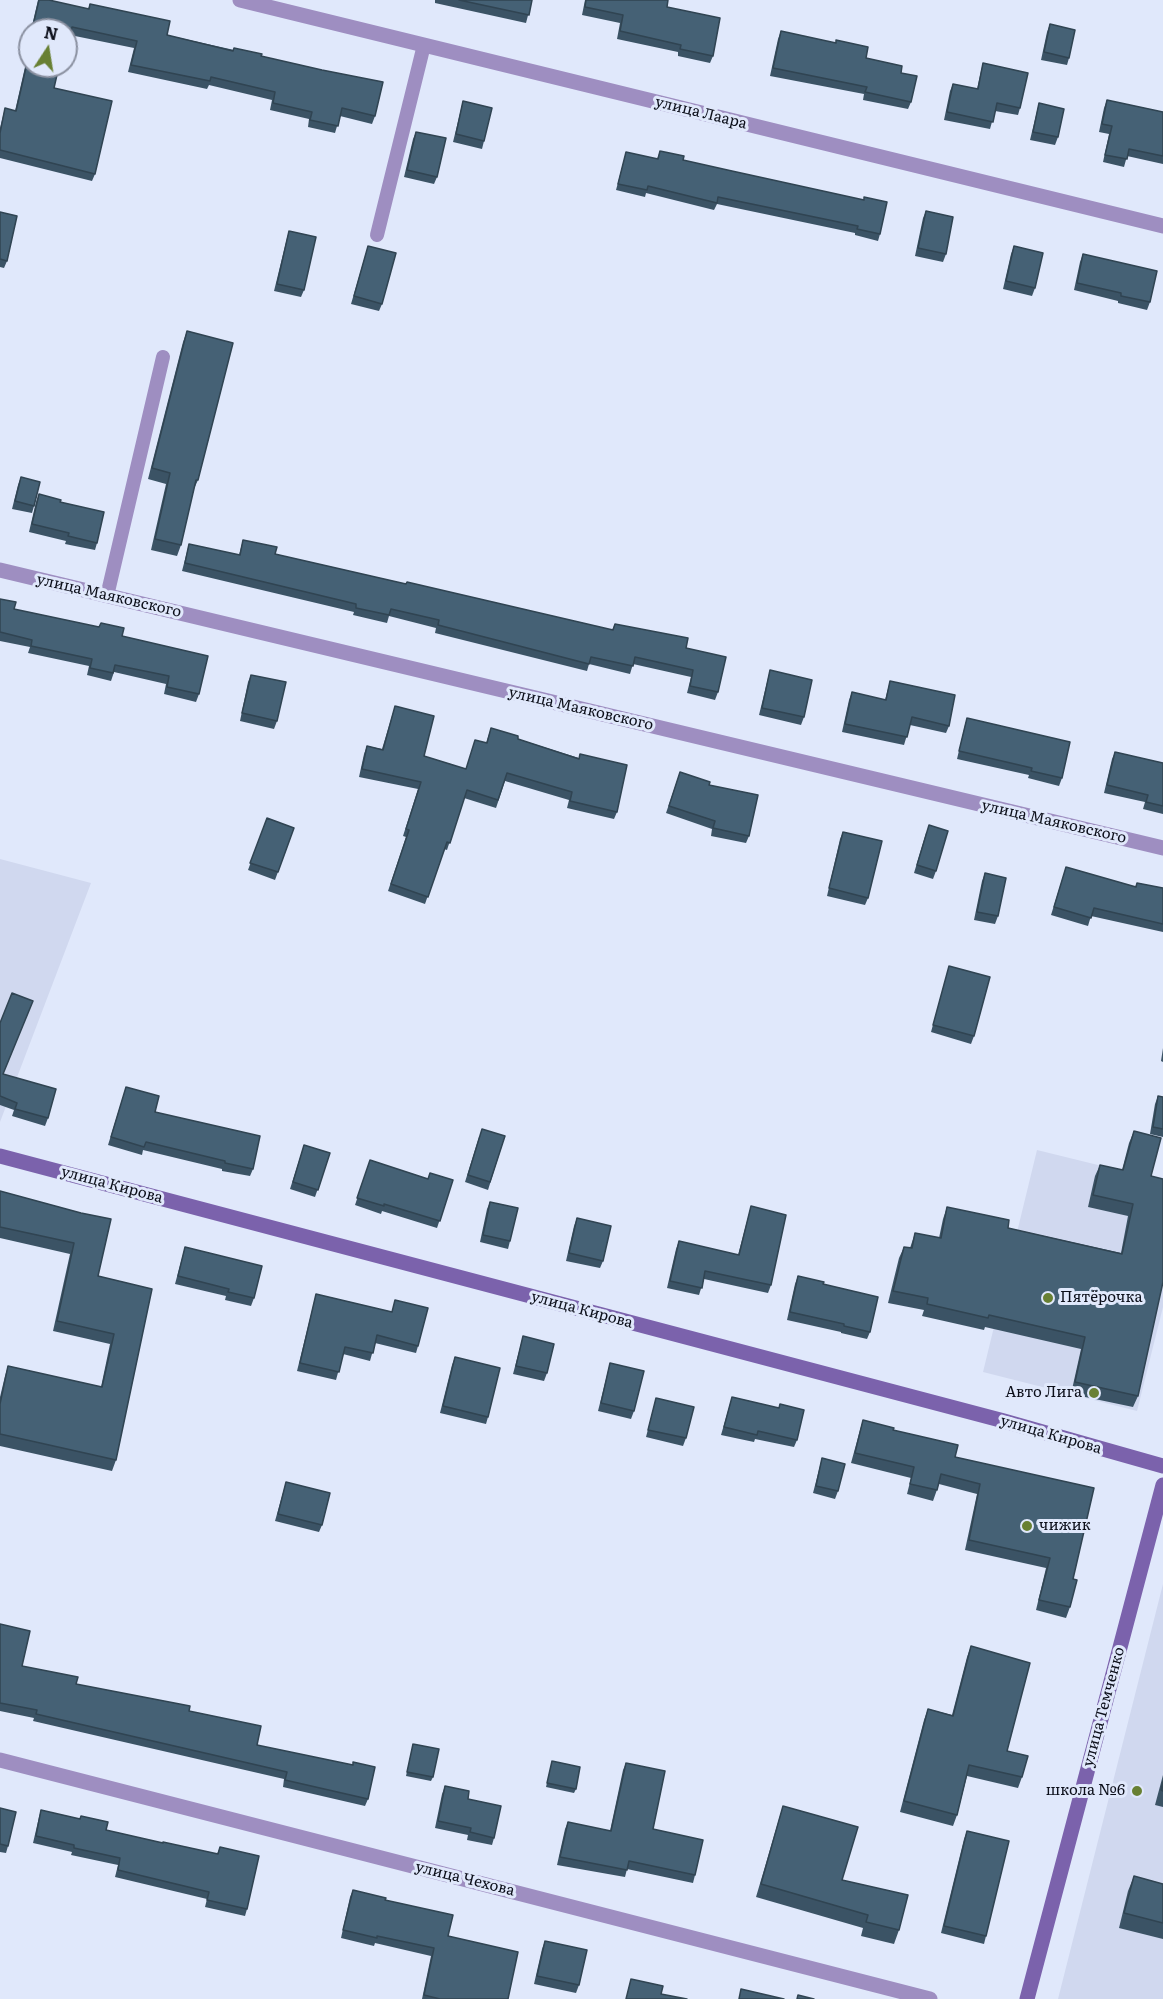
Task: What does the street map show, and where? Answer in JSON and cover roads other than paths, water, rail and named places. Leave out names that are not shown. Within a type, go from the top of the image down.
[{"type":"main road","name":"улица Кирова","points":[[0,1155],[1004,1421],[1163,1466]]},
{"type":"main road","name":"улица Темченко","points":[[1026,1999],[1163,1485]]},
{"type":"street","name":"улица Лаара","points":[[240,0],[1163,226]]},
{"type":"street","name":"улица Маяковского","points":[[0,570],[1163,848]]},
{"type":"street","name":"улица Чехова","points":[[0,1760],[930,1999]]},
{"type":"lane","points":[[377,235],[424,45]]},
{"type":"lane","points":[[107,596],[164,357]]},
{"type":"place","name":"Пятёрочка","points":[[1048,1298]]},
{"type":"place","name":"Авто Лига","points":[[1094,1393]]},
{"type":"place","name":"чижик","points":[[1027,1526]]},
{"type":"place","name":"школа №6","points":[[1137,1791]]}]
